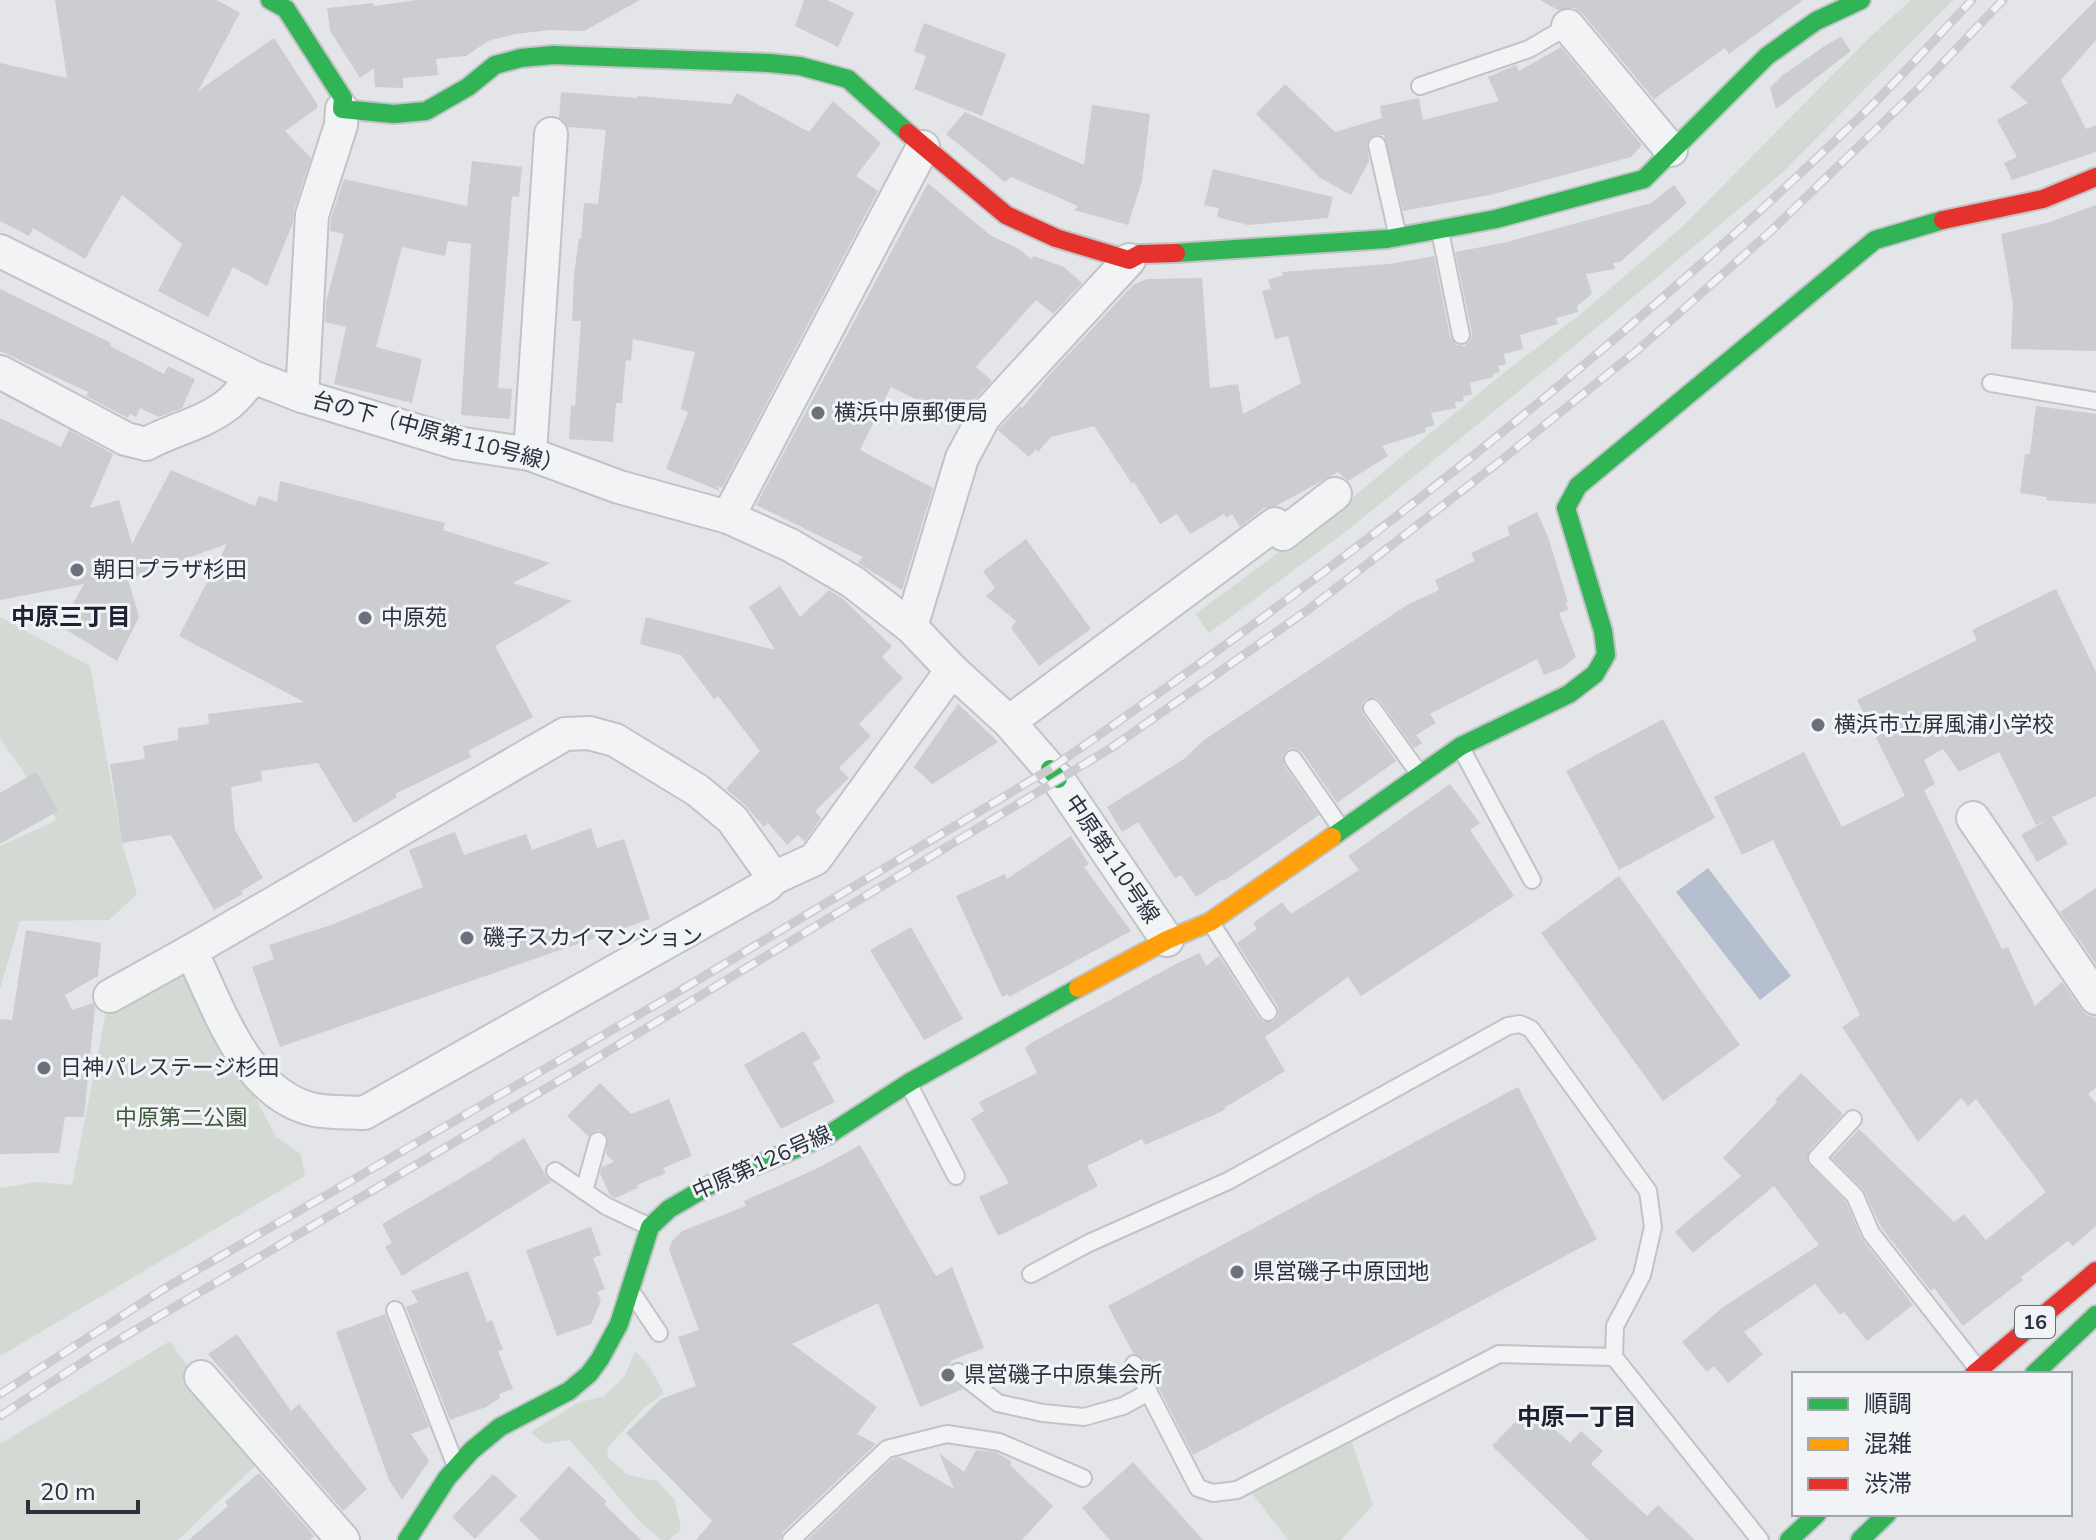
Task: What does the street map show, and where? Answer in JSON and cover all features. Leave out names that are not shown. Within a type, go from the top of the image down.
[{"type":"main road","points":[[270,0],[286,9],[343,98],[342,109],[394,114],[426,111],[468,87],[495,65],[521,58],[553,55],[769,63],[800,66],[848,79],[923,147],[1006,215],[1056,238],[1129,260],[1140,254],[1206,253],[1398,237],[1496,219],[1644,179],[1767,56],[1816,21],[1861,0]]},
{"type":"main road","name":"中原第126号線","points":[[650,1227],[696,1189],[784,1157],[830,1134],[908,1083],[1167,940],[1210,922],[1461,746],[1569,694],[1595,674],[1606,655],[1603,631],[1566,508],[1578,486],[1875,240],[1896,231],[2025,203],[2077,187],[2096,177]]},
{"type":"main road","points":[[407,1540],[439,1488],[465,1455],[501,1427],[545,1404],[589,1374],[607,1349],[650,1227]]},
{"type":"main road","name":"16","points":[[1976,1372],[2094,1276]]},
{"type":"main road","name":"16","points":[[2036,1372],[2096,1315]]},
{"type":"main road","points":[[1789,1540],[1815,1516]]},
{"type":"main road","points":[[1860,1540],[1885,1516]]},
{"type":"street","points":[[1568,26],[1671,150]]},
{"type":"street","points":[[302,396],[312,215],[341,125],[342,109]]},
{"type":"street","points":[[530,454],[551,134]]},
{"type":"street","points":[[728,517],[923,147]]},
{"type":"street","name":"台の下（中原第110号線）","points":[[0,251],[253,377],[302,396],[457,443],[530,454],[619,487],[728,517],[790,545],[853,582],[911,627],[1009,722],[1054,774]]},
{"type":"street","points":[[911,627],[962,458],[984,417],[1129,260]]},
{"type":"street","points":[[0,372],[126,439],[146,444],[162,435],[179,431],[227,405],[253,377]]},
{"type":"street","points":[[1009,722],[1275,524],[1283,534],[1335,494]]},
{"type":"street","points":[[191,951],[241,1056],[263,1080],[287,1098],[312,1109],[364,1113],[766,886],[774,878],[815,859],[952,670]]},
{"type":"street","points":[[110,996],[565,734],[589,733],[615,740],[697,790],[732,819],[774,878]]},
{"type":"street","name":"中原第110号線","points":[[1054,774],[1167,940]]},
{"type":"street","points":[[1973,818],[2096,998]]},
{"type":"street","points":[[201,1377],[343,1540]]},
{"type":"lane","points":[[1420,86],[1529,49],[1568,26]]},
{"type":"lane","points":[[1377,145],[1398,237]]},
{"type":"lane","points":[[1440,229],[1461,335]]},
{"type":"lane","points":[[1991,383],[2096,401]]},
{"type":"lane","points":[[1372,708],[1419,775]]},
{"type":"lane","points":[[1461,746],[1532,880]]},
{"type":"lane","points":[[1293,759],[1341,829]]},
{"type":"lane","points":[[1210,922],[1268,1012]]},
{"type":"lane","points":[[1031,1274],[1089,1243],[1228,1181],[1508,1026],[1520,1024],[1531,1029],[1648,1191],[1653,1227],[1642,1275],[1615,1326],[1614,1357],[1760,1540]]},
{"type":"lane","points":[[908,1083],[956,1176]]},
{"type":"lane","points":[[1853,1119],[1817,1158],[1855,1196],[1871,1233],[1976,1372]]},
{"type":"lane","points":[[584,1191],[598,1141]]},
{"type":"lane","points":[[555,1171],[606,1206],[650,1227]]},
{"type":"lane","points":[[629,1289],[659,1333]]},
{"type":"lane","points":[[395,1310],[456,1467]]},
{"type":"lane","points":[[1134,1364],[1198,1488],[1213,1493],[1237,1490],[1499,1354],[1614,1357]]},
{"type":"lane","points":[[958,1372],[998,1403],[1043,1413],[1084,1417],[1123,1406],[1149,1392]]},
{"type":"lane","points":[[791,1540],[887,1449],[947,1434],[999,1442],[1083,1478]]},
{"type":"green space","points":[[1911,0],[1953,0],[1782,173],[1349,529],[1209,633],[1195,614],[1348,501],[1577,317],[1683,226],[1871,36]]},
{"type":"green space","points":[[0,617],[90,666],[122,843],[137,894],[109,920],[20,921],[0,989],[0,846],[57,820],[0,738]]},
{"type":"green space","name":"中原第二公園","points":[[188,971],[276,1137],[301,1154],[305,1176],[0,1356],[0,1188],[37,1182],[72,1185],[107,1007],[168,983]]},
{"type":"green space","points":[[170,1341],[256,1465],[178,1540],[0,1540],[0,1444]]},
{"type":"green space","points":[[635,1352],[648,1365],[664,1393],[644,1408],[608,1447],[607,1457],[628,1475],[657,1481],[675,1500],[681,1530],[669,1540],[661,1540],[640,1522],[570,1440],[544,1444],[531,1432],[577,1403],[604,1396],[624,1377]]},
{"type":"green space","points":[[1351,1440],[1373,1505],[1341,1540],[1288,1540],[1250,1491]]},
{"type":"water","points":[[1708,868],[1791,976],[1760,1000],[1676,892]]},
{"type":"building","points":[[55,0],[217,0],[240,13],[198,91],[274,38],[317,108],[285,131],[311,158],[294,210],[293,223],[267,286],[233,267],[208,317],[158,291],[182,244],[122,195],[85,259],[33,228],[29,236],[0,221],[0,63],[67,78]]},
{"type":"building","points":[[417,0],[640,0],[584,31],[551,30],[515,34],[488,41],[466,56],[436,59],[438,75],[403,78],[403,88],[375,87],[374,68],[360,78],[330,31],[327,8]]},
{"type":"building","points":[[804,0],[827,0],[854,13],[838,47],[795,26]]},
{"type":"building","points":[[1540,0],[1803,0],[1729,54],[1725,48],[1654,99],[1582,13],[1574,8],[1558,10]]},
{"type":"building","points":[[2096,0],[2096,40],[2061,80],[2086,129],[2096,125],[2096,152],[2012,180],[2004,163],[2017,157],[1997,120],[2028,103],[2010,87]]},
{"type":"building","points":[[924,23],[1006,54],[982,116],[914,89],[926,56],[914,51]]},
{"type":"building","points":[[1841,37],[1851,51],[1776,109],[1770,88],[1783,75]]},
{"type":"building","points":[[1561,47],[1642,145],[1631,157],[1490,195],[1403,211],[1384,135],[1374,135],[1367,141],[1369,161],[1351,195],[1320,178],[1256,114],[1285,84],[1335,132],[1382,118],[1380,106],[1419,98],[1423,120],[1499,101],[1488,77],[1516,65],[1519,71]]},
{"type":"building","points":[[561,92],[731,104],[737,93],[809,132],[833,101],[881,143],[856,176],[878,191],[722,488],[716,485],[720,491],[666,469],[688,412],[681,409],[695,352],[633,339],[631,361],[626,360],[622,403],[616,403],[613,442],[569,439],[571,405],[575,406],[581,321],[572,321],[574,274],[584,203],[598,204],[606,130],[568,127],[559,117]]},
{"type":"building","points":[[1092,105],[1150,114],[1142,181],[1128,225],[1074,210],[1078,206],[1011,177],[1005,182],[946,134],[965,112],[1084,165]]},
{"type":"building","points":[[472,161],[522,167],[519,197],[512,196],[498,388],[512,389],[510,419],[461,415],[471,244],[448,241],[445,256],[402,247],[376,347],[422,359],[412,403],[334,384],[346,327],[325,322],[326,302],[344,234],[330,231],[331,218],[344,179],[467,206]]},
{"type":"building","points":[[1213,169],[1333,197],[1328,218],[1248,225],[1217,217],[1219,208],[1204,205]]},
{"type":"building","points":[[928,183],[990,235],[1019,249],[1031,259],[1034,256],[1064,267],[1082,283],[1053,314],[1036,300],[976,367],[992,381],[970,404],[960,421],[891,387],[860,450],[933,488],[902,590],[858,563],[863,557],[756,505]]},
{"type":"building","points":[[1674,185],[1687,203],[1620,262],[1613,263],[1615,269],[1586,274],[1592,294],[1577,306],[1578,312],[1556,318],[1558,324],[1520,335],[1523,349],[1504,354],[1506,364],[1498,366],[1500,372],[1493,374],[1493,377],[1470,383],[1472,395],[1463,396],[1464,401],[1455,402],[1456,408],[1431,413],[1435,425],[1425,428],[1426,432],[1382,446],[1388,456],[1348,481],[1338,472],[1276,506],[1264,508],[1240,527],[1232,514],[1226,518],[1224,514],[1190,534],[1177,514],[1160,524],[1094,426],[1051,437],[1029,457],[998,430],[1020,406],[1022,408],[1133,285],[1147,279],[1202,278],[1210,388],[1238,384],[1243,414],[1301,383],[1288,336],[1275,339],[1262,291],[1271,289],[1268,280],[1283,275],[1282,272],[1389,264],[1434,256],[1450,337],[1457,345],[1464,346],[1472,333],[1455,252],[1503,243],[1651,203]]},
{"type":"building","points":[[2096,205],[2096,351],[2011,349],[2013,304],[2001,234],[2050,222]]},
{"type":"building","points":[[0,289],[111,343],[110,346],[164,374],[168,366],[195,379],[182,408],[159,417],[140,408],[136,417],[130,414],[128,418],[86,396],[88,392],[0,351]]},
{"type":"building","points":[[2036,406],[2096,414],[2096,504],[2046,500],[2047,497],[2020,493],[2025,454],[2030,454]]},
{"type":"building","points":[[0,418],[61,447],[69,430],[113,454],[90,508],[119,500],[132,544],[171,470],[255,506],[259,496],[277,502],[280,481],[445,523],[443,530],[550,563],[513,583],[572,601],[495,646],[533,717],[468,751],[471,757],[395,794],[397,797],[354,823],[318,763],[261,771],[262,781],[231,787],[235,830],[263,878],[241,891],[243,894],[214,910],[171,835],[122,843],[110,764],[145,759],[143,746],[178,740],[178,728],[209,724],[208,714],[304,702],[179,636],[227,544],[128,579],[139,617],[117,661],[60,626],[84,584],[0,600]]},
{"type":"building","points":[[1537,512],[1568,602],[1568,610],[1559,613],[1576,657],[1562,668],[1544,675],[1537,659],[1430,714],[1436,723],[1416,735],[1422,743],[1414,748],[1380,701],[1376,698],[1366,699],[1362,704],[1363,714],[1396,761],[1337,803],[1302,752],[1293,748],[1287,750],[1283,755],[1284,765],[1319,815],[1196,897],[1181,875],[1175,878],[1138,822],[1122,832],[1107,807],[1184,759],[1204,740],[1407,605],[1439,590],[1435,580],[1475,561],[1471,553],[1510,535],[1507,527]]},
{"type":"building","points":[[1026,539],[1091,629],[1039,666],[1011,628],[1016,621],[986,596],[995,588],[983,571]]},
{"type":"building","points":[[780,586],[800,617],[829,590],[842,598],[892,646],[882,657],[903,678],[859,724],[871,736],[839,768],[849,778],[815,811],[821,818],[806,840],[798,835],[787,845],[768,823],[764,827],[726,789],[760,751],[718,696],[714,699],[681,655],[640,644],[646,617],[775,650],[749,607]]},
{"type":"building","points":[[2056,589],[2096,672],[2096,796],[2052,817],[2068,844],[2037,862],[2021,835],[2049,819],[2036,825],[1999,752],[1959,772],[1943,749],[1924,760],[1935,784],[1924,790],[2002,949],[2008,947],[2035,1006],[2062,982],[2081,1009],[2087,1015],[2096,1017],[2096,1088],[2088,1094],[2096,1103],[2096,1226],[2073,1246],[2068,1241],[1963,1326],[1881,1227],[1863,1189],[1832,1158],[1859,1129],[1954,1222],[1964,1214],[1986,1240],[2046,1192],[1976,1099],[1968,1106],[1961,1098],[1918,1142],[1842,1027],[1860,1015],[1773,840],[1742,855],[1714,797],[1804,752],[1842,827],[1905,796],[1857,700],[1977,640],[1972,630]]},
{"type":"building","points":[[958,704],[998,742],[932,784],[914,767]]},
{"type":"building","points":[[1663,719],[1715,818],[1619,870],[1566,771]]},
{"type":"building","points":[[36,772],[58,811],[0,844],[0,793]]},
{"type":"building","points":[[1450,784],[1480,823],[1470,830],[1514,896],[1361,996],[1348,977],[1265,1037],[1285,1071],[1225,1110],[1145,1145],[1142,1139],[1087,1166],[1098,1186],[998,1236],[979,1197],[1009,1183],[971,1119],[984,1111],[979,1102],[1037,1073],[1025,1048],[1200,953],[1206,966],[1219,956],[1259,1018],[1264,1022],[1273,1022],[1278,1016],[1278,1007],[1237,943],[1257,929],[1253,923],[1282,902],[1291,914],[1359,870],[1348,856]]},
{"type":"building","name":"磯子スカイマンション","points":[[591,828],[597,848],[624,839],[650,919],[280,1047],[252,967],[274,959],[269,945],[334,924],[423,887],[409,850],[455,832],[464,855],[526,834],[532,850]]},
{"type":"building","points":[[1071,836],[1089,864],[1084,867],[1131,931],[1009,997],[1008,994],[1002,997],[956,896],[1005,874],[1007,879]]},
{"type":"building","points":[[1619,876],[1740,1045],[1663,1101],[1541,933]]},
{"type":"building","points":[[2096,888],[2096,964],[2060,912]]},
{"type":"building","points":[[911,927],[963,1019],[924,1040],[870,950]]},
{"type":"building","name":"日神パレステージ杉田","points":[[26,930],[101,943],[98,976],[65,995],[72,1010],[93,1003],[95,1007],[84,1117],[65,1117],[59,1153],[0,1154],[0,1019],[12,1020]]},
{"type":"building","points":[[804,1031],[821,1058],[813,1063],[835,1102],[781,1129],[744,1065]]},
{"type":"building","points":[[1801,1073],[1843,1114],[1809,1151],[1807,1162],[1846,1202],[1862,1239],[1913,1305],[1867,1341],[1844,1312],[1840,1315],[1815,1284],[1744,1332],[1763,1354],[1728,1383],[1714,1366],[1707,1372],[1682,1342],[1723,1307],[1819,1245],[1774,1186],[1693,1253],[1675,1232],[1741,1176],[1723,1158]]},
{"type":"building","points":[[600,1083],[631,1114],[669,1099],[692,1156],[663,1168],[666,1173],[637,1185],[638,1188],[615,1198],[610,1195],[600,1173],[602,1167],[614,1162],[606,1154],[608,1138],[600,1130],[588,1136],[567,1116]]},
{"type":"building","name":"県営磯子中原団地","points":[[1518,1087],[1597,1239],[1193,1455],[1144,1359],[1133,1353],[1108,1306]]},
{"type":"building","points":[[524,1138],[551,1182],[402,1276],[385,1247],[392,1243],[382,1224]]},
{"type":"building","points":[[860,1145],[936,1276],[952,1267],[984,1348],[952,1360],[948,1377],[963,1389],[920,1407],[878,1303],[792,1344],[877,1407],[857,1434],[876,1444],[783,1532],[780,1540],[696,1540],[712,1521],[626,1433],[661,1399],[696,1386],[678,1337],[699,1330],[669,1250],[672,1241],[682,1231],[746,1206],[744,1201],[816,1169]]},
{"type":"building","points":[[591,1227],[601,1255],[593,1258],[605,1289],[597,1292],[601,1301],[591,1324],[557,1336],[526,1250]]},
{"type":"building","points":[[468,1271],[487,1322],[492,1320],[503,1350],[498,1351],[513,1389],[499,1394],[500,1398],[486,1407],[450,1420],[406,1307],[418,1302],[411,1291]]},
{"type":"building","points":[[385,1314],[429,1427],[411,1434],[429,1461],[402,1500],[389,1480],[336,1332]]},
{"type":"building","points":[[237,1334],[291,1411],[299,1404],[367,1489],[343,1511],[208,1354]]},
{"type":"building","points":[[1530,1407],[1570,1443],[1581,1431],[1603,1451],[1591,1464],[1647,1516],[1658,1505],[1695,1540],[1589,1540],[1492,1446]]},
{"type":"building","points":[[976,1450],[995,1452],[1011,1461],[1010,1465],[1053,1506],[1022,1540],[807,1540],[892,1459],[899,1457],[954,1489],[939,1453],[964,1472]]},
{"type":"building","points":[[1133,1462],[1203,1540],[1110,1540],[1082,1508]]},
{"type":"building","points":[[569,1466],[641,1540],[540,1540],[519,1520]]},
{"type":"building","points":[[259,1473],[314,1536],[310,1540],[189,1540],[228,1506],[225,1502]]},
{"type":"building","points":[[493,1474],[517,1496],[475,1539],[452,1517]]},
{"type":"railway","points":[[0,1394],[162,1290],[676,993],[1050,769],[1157,694],[1367,539],[1571,376],[1768,204],[1877,100],[1972,0]]},
{"type":"railway","points":[[0,1416],[98,1352],[562,1079],[1111,748],[1309,609],[1640,348],[1771,231],[1919,88],[2003,0]]},
{"type":"traffic: fast","points":[[270,0],[286,9],[343,98],[342,109],[394,114],[426,111],[468,87],[495,65],[521,58],[553,55],[769,63],[800,66],[848,79],[908,133]]},
{"type":"traffic: fast","points":[[1176,253],[1387,239],[1496,219],[1644,179],[1767,56],[1816,21],[1861,0]]},
{"type":"traffic: fast","points":[[1332,837],[1461,746],[1569,694],[1595,674],[1606,655],[1603,631],[1566,508],[1578,486],[1875,240],[1943,220]]},
{"type":"traffic: fast","points":[[1050,769],[1058,779]]},
{"type":"traffic: fast","points":[[407,1540],[447,1478],[471,1451],[500,1427],[569,1391],[589,1374],[619,1324],[650,1227],[669,1209],[712,1184],[828,1135],[910,1082],[1078,988]]},
{"type":"traffic: fast","points":[[2036,1372],[2096,1315]]},
{"type":"traffic: fast","points":[[1789,1540],[1815,1516]]},
{"type":"traffic: fast","points":[[1860,1540],[1885,1516]]},
{"type":"traffic: slow","points":[[1078,988],[1167,940],[1210,922],[1332,837]]},
{"type":"traffic: jam","points":[[908,133],[1006,215],[1056,238],[1129,260],[1140,254],[1176,253]]},
{"type":"traffic: jam","points":[[1943,220],[2043,199],[2096,177]]},
{"type":"traffic: jam","points":[[1976,1372],[2096,1271]]},
{"type":"place","name":"横浜中原郵便局","points":[[818,413]]},
{"type":"place","name":"朝日プラザ杉田","points":[[77,570]]},
{"type":"place","name":"中原苑","points":[[365,618]]},
{"type":"place","name":"横浜市立屏風浦小学校","points":[[1818,725]]},
{"type":"place","name":"磯子スカイマンション","points":[[467,938]]},
{"type":"place","name":"日神パレステージ杉田","points":[[44,1068]]},
{"type":"place","name":"県営磯子中原団地","points":[[1237,1272]]},
{"type":"place","name":"県営磯子中原集会所","points":[[948,1375]]},
{"type":"district","name":"中原三丁目","points":[[71,617]]},
{"type":"district","name":"中原一丁目","points":[[1577,1417]]}]
